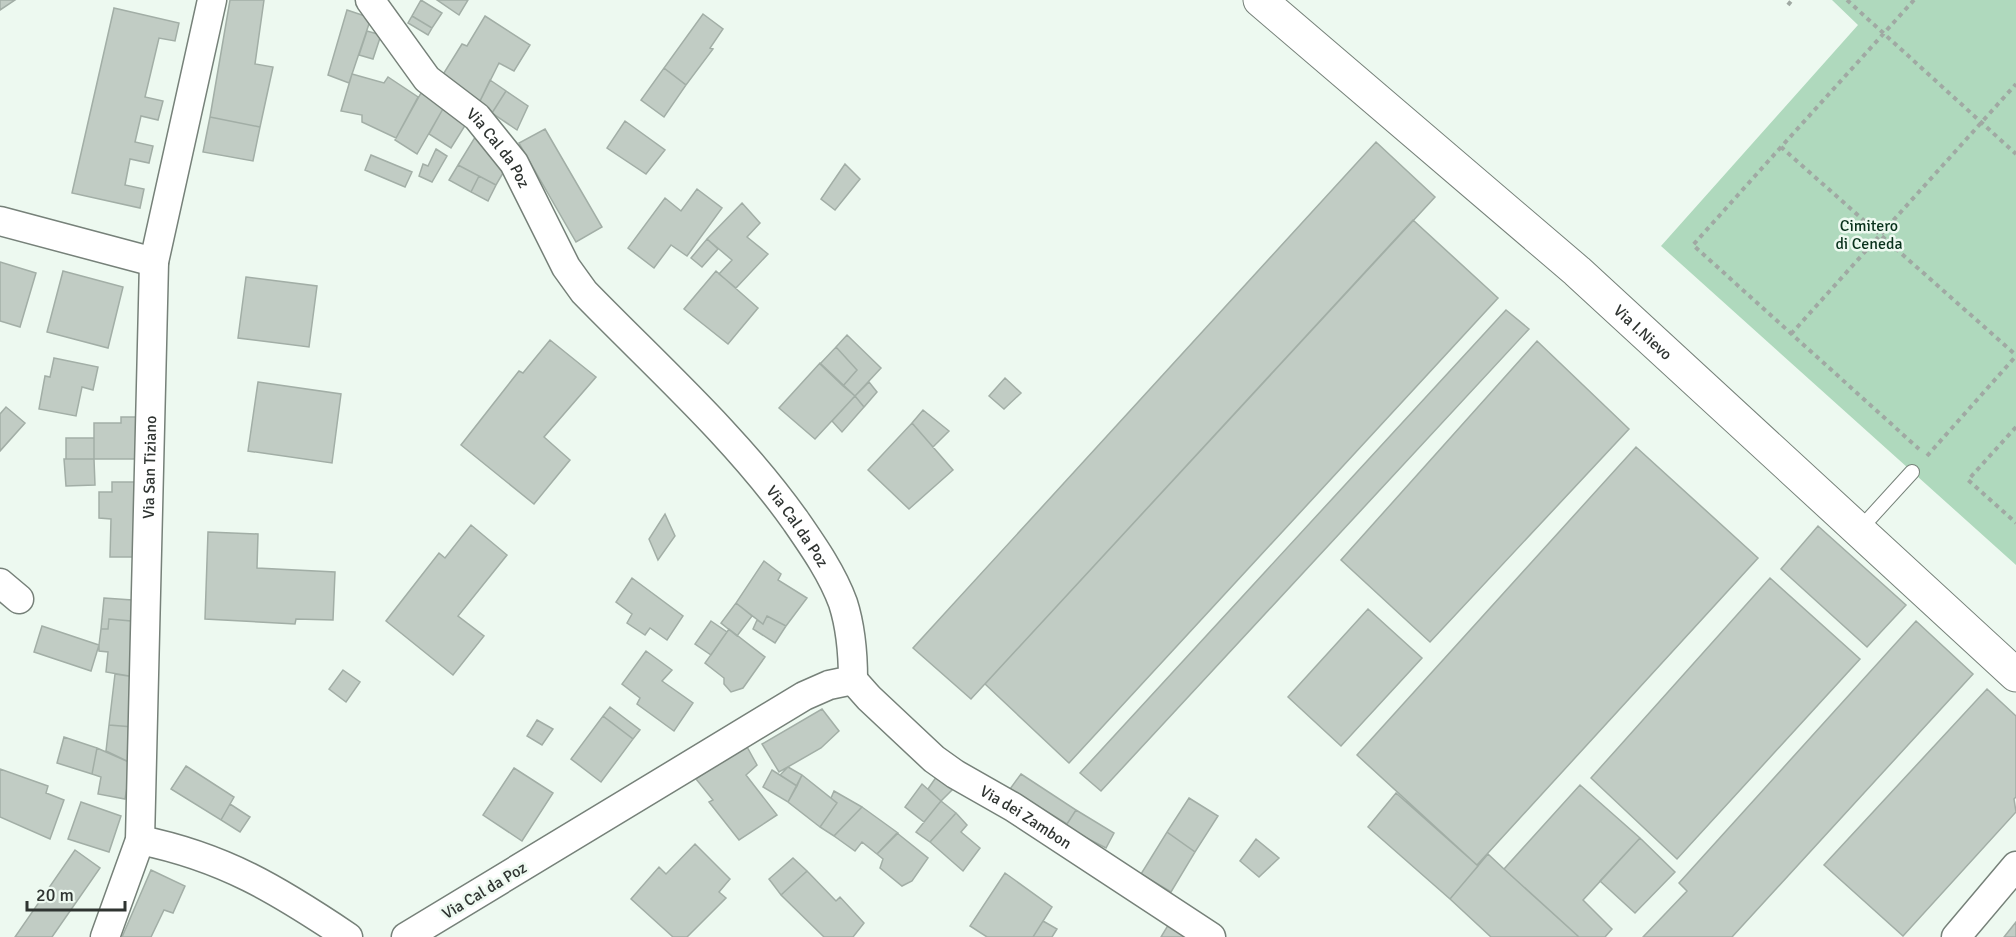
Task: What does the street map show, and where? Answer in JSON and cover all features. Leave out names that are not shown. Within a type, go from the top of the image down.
[{"type":"street","name":"Via San Tiziano","points":[[105,937],[140,840],[154,262],[212,0]]},
{"type":"street","name":"Via Cal da Poz","points":[[370,0],[427,79],[477,117],[504,148],[514,163],[566,267],[584,292],[759,473],[812,543],[842,602],[850,627],[853,680],[829,685],[804,696],[406,937]]},
{"type":"street","name":"Via I.Nievo","points":[[1260,0],[1577,271],[2016,675]]},
{"type":"street","points":[[0,221],[154,262]]},
{"type":"street","name":"Via dei Zambon","points":[[853,680],[934,759],[955,774],[1013,807],[1211,937]]},
{"type":"street","points":[[140,840],[192,852],[252,877],[279,891],[348,937]]},
{"type":"street","points":[[1956,937],[2016,866]]},
{"type":"lane","points":[[1860,529],[1912,472]]},
{"type":"path","points":[[1788,5],[1792,0]]},
{"type":"path","points":[[1847,0],[2016,154]]},
{"type":"path","points":[[1781,147],[2016,356],[1927,456],[1693,245],[1781,147],[1884,34],[1914,0]]},
{"type":"path","points":[[1791,334],[2016,84]]},
{"type":"path","points":[[2016,427],[1968,480],[2016,523]]},
{"type":"green space","name":"Cimitero di Ceneda","points":[[1832,0],[2016,0],[2016,565],[1661,246],[1858,25]]},
{"type":"building","points":[[0,0],[15,0],[0,10]]},
{"type":"building","points":[[230,0],[264,0],[255,64],[273,67],[260,127],[210,117]]},
{"type":"building","points":[[421,0],[442,13],[432,28],[412,16]]},
{"type":"building","points":[[437,0],[468,0],[459,15]]},
{"type":"building","points":[[114,8],[179,23],[175,41],[159,38],[145,97],[163,101],[158,120],[141,116],[135,142],[153,146],[149,163],[130,159],[125,185],[144,189],[140,208],[72,193]]},
{"type":"building","points":[[347,10],[371,18],[349,83],[328,75]]},
{"type":"building","points":[[703,14],[723,29],[710,48],[713,49],[686,85],[664,68]]},
{"type":"building","points":[[412,16],[432,28],[428,35],[408,23]]},
{"type":"building","points":[[485,16],[530,45],[514,71],[499,63],[479,103],[442,76],[462,44],[467,46]]},
{"type":"building","points":[[367,31],[381,35],[373,59],[359,55]]},
{"type":"building","points":[[664,68],[686,85],[664,117],[641,100]]},
{"type":"building","points":[[352,74],[384,83],[388,77],[418,97],[396,138],[362,122],[362,115],[341,111]]},
{"type":"building","points":[[490,80],[506,91],[492,113],[479,103]]},
{"type":"building","points":[[506,91],[528,106],[517,130],[492,113]]},
{"type":"building","points":[[421,93],[444,107],[417,154],[395,140]]},
{"type":"building","points":[[444,107],[471,116],[451,148],[429,134]]},
{"type":"building","points":[[210,117],[260,127],[253,161],[203,152]]},
{"type":"building","points":[[625,121],[665,150],[646,174],[607,148]]},
{"type":"building","points":[[545,129],[602,227],[576,242],[519,143]]},
{"type":"building","points":[[477,134],[510,161],[496,185],[458,165]]},
{"type":"building","points":[[1376,142],[1435,197],[971,699],[913,648]]},
{"type":"building","points":[[436,149],[447,156],[432,182],[419,176],[423,164],[428,166]]},
{"type":"building","points":[[371,155],[412,172],[405,187],[365,170]]},
{"type":"building","points":[[845,164],[860,179],[835,210],[821,199]]},
{"type":"building","points":[[458,165],[479,176],[471,192],[449,180]]},
{"type":"building","points":[[479,176],[496,185],[488,201],[471,192]]},
{"type":"building","points":[[697,189],[722,208],[687,256],[671,245],[654,268],[628,248],[665,198],[681,211]]},
{"type":"building","points":[[742,203],[760,223],[747,237],[768,254],[736,288],[719,274],[732,260],[707,239]]},
{"type":"building","points":[[1413,220],[1498,298],[1069,763],[985,684]]},
{"type":"building","points":[[707,239],[718,249],[702,267],[691,258]]},
{"type":"building","points":[[0,262],[36,273],[20,327],[0,321]]},
{"type":"building","points":[[63,271],[123,287],[108,348],[47,332]]},
{"type":"building","points":[[716,271],[758,308],[728,344],[684,309]]},
{"type":"building","points":[[246,277],[317,286],[309,347],[238,338]]},
{"type":"building","points":[[1506,310],[1529,329],[1101,791],[1080,773]]},
{"type":"building","points":[[847,335],[881,368],[855,396],[843,386],[857,370],[836,347]]},
{"type":"building","points":[[550,340],[596,377],[544,437],[570,460],[534,504],[461,445],[519,371],[523,373]]},
{"type":"building","points":[[1537,341],[1629,429],[1430,642],[1341,560]]},
{"type":"building","points":[[836,347],[857,370],[843,386],[820,364]]},
{"type":"building","points":[[54,358],[98,367],[93,390],[82,387],[76,416],[39,409],[45,376],[50,377]]},
{"type":"building","points":[[820,363],[855,396],[815,439],[779,408]]},
{"type":"building","points":[[1005,378],[1021,393],[1004,409],[989,396]]},
{"type":"building","points":[[258,382],[341,394],[332,463],[248,451]]},
{"type":"building","points":[[869,382],[877,392],[864,407],[855,396]]},
{"type":"building","points":[[855,396],[864,407],[842,432],[832,421]]},
{"type":"building","points":[[6,407],[25,423],[0,451],[0,414]]},
{"type":"building","points":[[923,410],[949,431],[933,447],[912,423]]},
{"type":"building","points":[[121,417],[141,417],[141,459],[94,459],[94,423],[121,423]]},
{"type":"building","points":[[912,423],[953,470],[909,509],[868,470]]},
{"type":"building","points":[[66,438],[94,438],[94,459],[66,459]]},
{"type":"building","points":[[1636,447],[1758,558],[1477,865],[1357,755]]},
{"type":"building","points":[[64,459],[94,459],[95,485],[66,486]]},
{"type":"building","points":[[112,482],[144,482],[143,557],[110,557],[111,519],[99,518],[99,492],[112,492]]},
{"type":"building","points":[[665,514],[675,536],[658,560],[649,539]]},
{"type":"building","points":[[471,525],[507,555],[458,616],[484,636],[453,675],[386,621],[439,553],[445,558]]},
{"type":"building","points":[[1818,526],[1906,605],[1867,647],[1781,569]]},
{"type":"building","points":[[208,532],[258,534],[257,568],[335,572],[333,620],[296,619],[295,624],[205,619]]},
{"type":"building","points":[[764,561],[781,574],[778,580],[807,598],[786,626],[767,616],[763,624],[736,603]]},
{"type":"building","points":[[632,578],[683,616],[667,640],[650,628],[645,635],[627,623],[632,614],[616,602]]},
{"type":"building","points":[[1770,578],[1860,659],[1677,859],[1591,778]]},
{"type":"building","points":[[104,598],[132,600],[131,621],[109,619],[108,629],[101,629]]},
{"type":"building","points":[[736,603],[752,616],[737,636],[721,623]]},
{"type":"building","points":[[1368,609],[1422,658],[1341,746],[1288,697]]},
{"type":"building","points":[[767,616],[786,626],[775,643],[753,629],[757,620],[763,624]]},
{"type":"building","points":[[109,619],[131,621],[135,677],[106,672],[108,652],[99,651],[99,645],[101,629],[108,629]]},
{"type":"building","points":[[711,621],[727,632],[711,655],[695,644]]},
{"type":"building","points":[[1916,621],[1973,674],[1732,937],[1643,937],[1687,891],[1679,883]]},
{"type":"building","points":[[42,626],[99,645],[91,671],[34,652]]},
{"type":"building","points":[[729,629],[765,657],[743,688],[731,692],[724,684],[724,678],[705,663]]},
{"type":"building","points":[[646,651],[672,670],[662,681],[693,703],[674,731],[637,704],[640,698],[622,684]]},
{"type":"building","points":[[343,670],[360,682],[346,702],[329,689]]},
{"type":"building","points":[[115,674],[135,677],[133,727],[109,725]]},
{"type":"building","points":[[1987,689],[2016,716],[2016,797],[2014,799],[2016,812],[1903,936],[1824,865]]},
{"type":"building","points":[[610,707],[640,730],[633,739],[603,716]]},
{"type":"building","points":[[822,709],[839,731],[821,748],[779,772],[762,744]]},
{"type":"building","points":[[603,716],[633,739],[601,782],[571,759]]},
{"type":"building","points":[[537,720],[553,729],[542,745],[527,736]]},
{"type":"building","points":[[109,725],[133,727],[131,763],[106,751]]},
{"type":"building","points":[[64,737],[97,748],[92,774],[57,763]]},
{"type":"building","points":[[746,745],[757,765],[746,775],[777,815],[739,840],[709,802],[713,800],[696,779]]},
{"type":"building","points":[[97,748],[131,763],[125,799],[98,794],[101,777],[92,774]]},
{"type":"building","points":[[186,766],[234,797],[221,820],[171,789]]},
{"type":"building","points":[[788,767],[802,775],[797,786],[780,775]]},
{"type":"building","points":[[514,768],[553,793],[522,841],[483,815]]},
{"type":"building","points":[[0,769],[48,786],[46,793],[64,800],[50,839],[0,817]]},
{"type":"building","points":[[772,770],[797,786],[788,802],[763,787]]},
{"type":"building","points":[[939,773],[957,785],[941,801],[928,789]]},
{"type":"building","points":[[1021,774],[1076,810],[1067,824],[1010,789]]},
{"type":"building","points":[[802,775],[837,803],[820,827],[788,802]]},
{"type":"building","points":[[922,784],[941,801],[924,822],[905,807]]},
{"type":"building","points":[[1580,785],[1640,838],[1583,900],[1612,929],[1605,937],[1579,937],[1504,869]]},
{"type":"building","points":[[834,791],[862,807],[834,836],[820,827],[837,803],[831,798]]},
{"type":"building","points":[[1396,793],[1478,866],[1450,899],[1368,827]]},
{"type":"building","points":[[1189,798],[1218,816],[1195,852],[1167,832]]},
{"type":"building","points":[[941,801],[956,813],[930,842],[916,832]]},
{"type":"building","points":[[81,802],[121,816],[109,852],[68,839]]},
{"type":"building","points":[[230,804],[250,817],[240,832],[221,820]]},
{"type":"building","points":[[862,807],[898,833],[877,854],[862,842],[855,851],[834,836]]},
{"type":"building","points":[[1076,810],[1114,833],[1106,848],[1065,827]]},
{"type":"building","points":[[956,813],[967,825],[961,832],[980,848],[963,871],[930,842]]},
{"type":"building","points":[[1167,832],[1195,852],[1171,892],[1141,874]]},
{"type":"building","points":[[897,833],[928,858],[912,881],[902,886],[880,868],[883,859],[877,854]]},
{"type":"building","points":[[1640,838],[1675,872],[1635,913],[1600,881]]},
{"type":"building","points":[[1256,839],[1279,858],[1259,877],[1240,861]]},
{"type":"building","points":[[695,844],[730,879],[719,892],[726,898],[687,937],[673,937],[631,899],[659,867],[666,874]]},
{"type":"building","points":[[75,850],[100,868],[52,937],[15,937]]},
{"type":"building","points":[[1488,854],[1579,937],[1491,937],[1450,899]]},
{"type":"building","points":[[793,858],[807,871],[781,895],[769,879]]},
{"type":"building","points":[[151,870],[185,886],[173,913],[164,910],[151,937],[122,937]]},
{"type":"building","points":[[807,871],[836,901],[840,897],[864,923],[853,937],[824,937],[781,895]]},
{"type":"building","points":[[1005,873],[1052,907],[1033,937],[987,937],[970,926]]},
{"type":"building","points":[[1043,921],[1057,929],[1052,937],[1033,937]]},
{"type":"building","points":[[1170,922],[1193,937],[1161,937]]},
{"type":"building","points":[[2016,922],[2016,937],[2004,937]]}]
